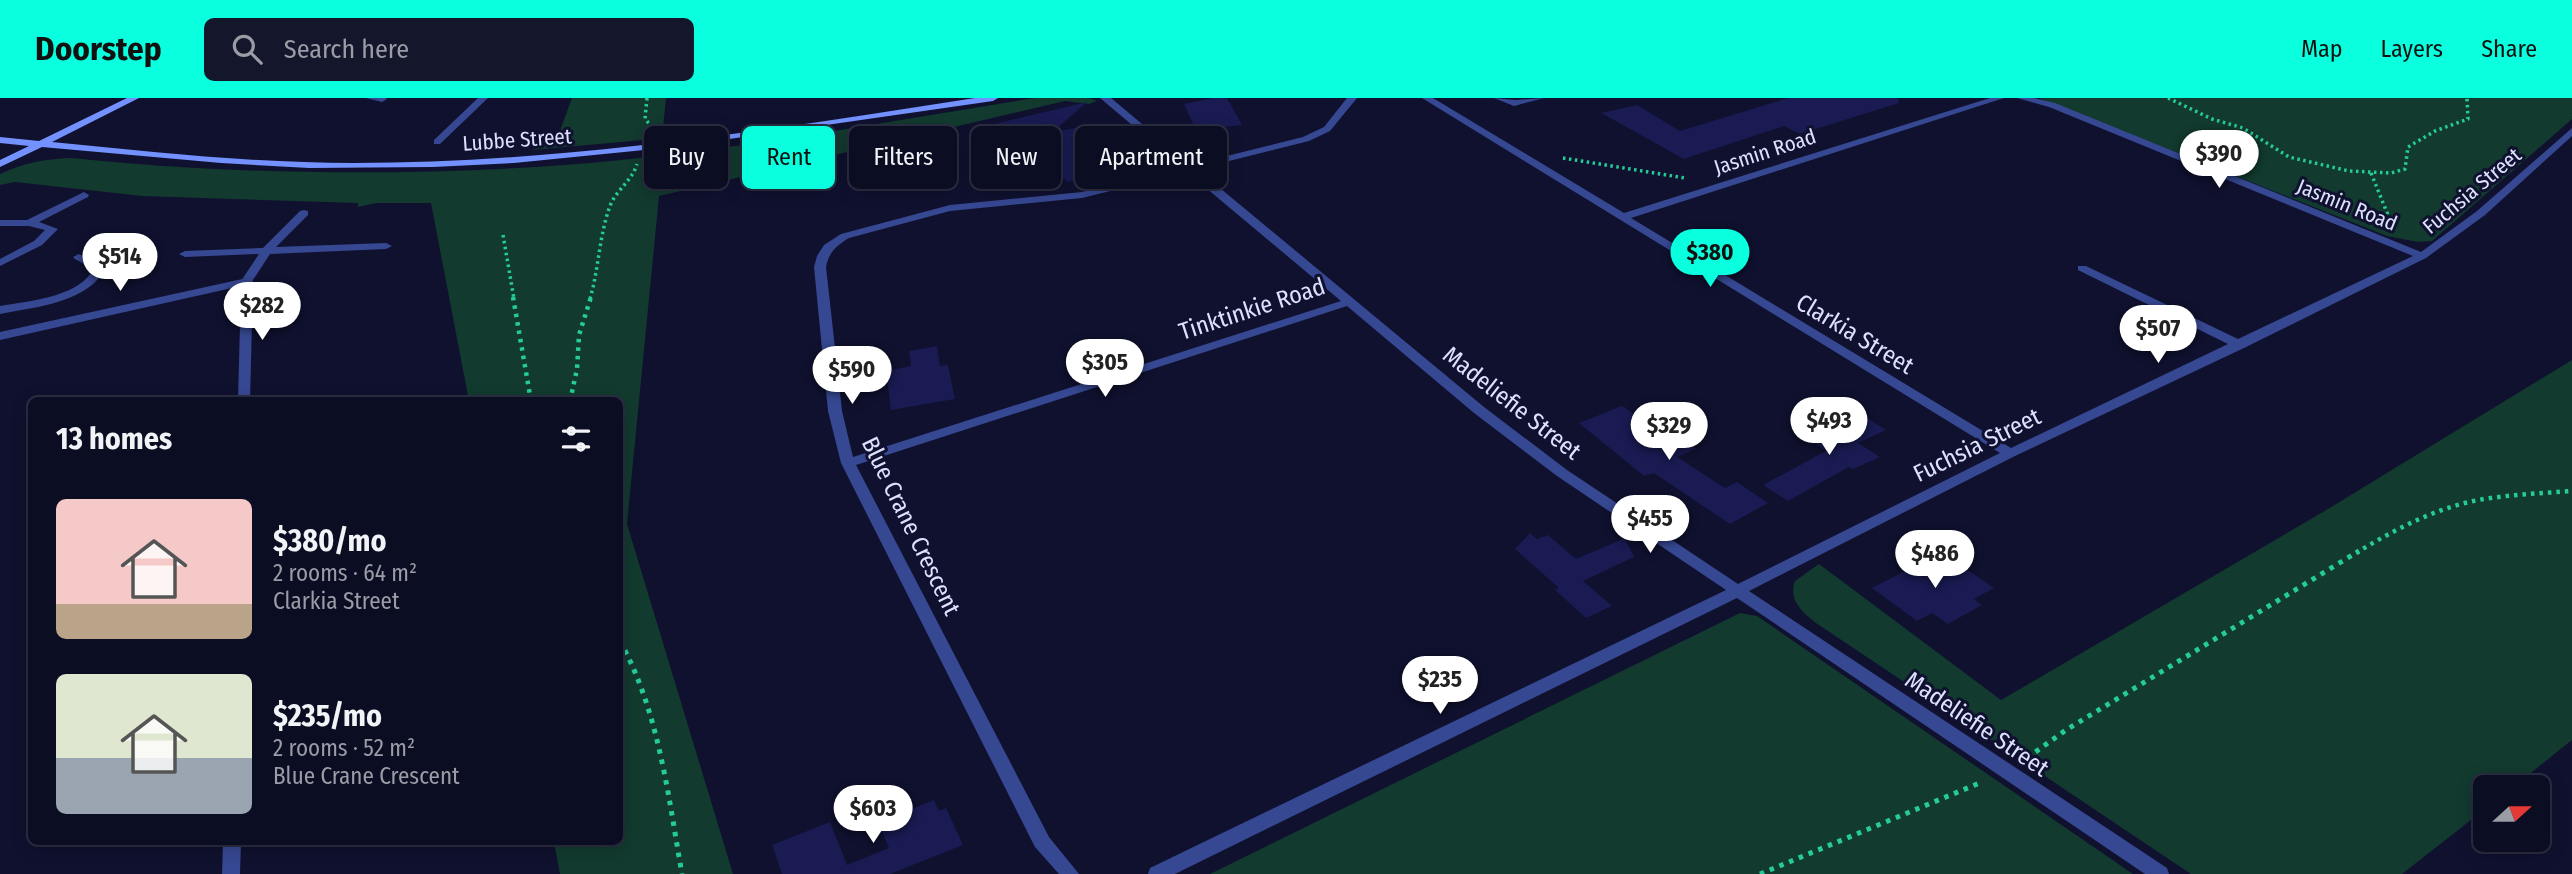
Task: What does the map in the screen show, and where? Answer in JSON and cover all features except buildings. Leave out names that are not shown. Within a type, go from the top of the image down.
[{"type":"main road","points":[[0,164],[134,98]]},
{"type":"main road","name":"Lubbe Street","points":[[0,140],[169,157],[295,165],[488,162],[684,144],[993,98]]},
{"type":"street","points":[[437,142],[483,98]]},
{"type":"street","name":"Madeliefie Street","points":[[1105,98],[1140,126]]},
{"type":"street","name":"Blue Crane Crescent","points":[[1227,158],[1327,130],[1352,98]]},
{"type":"street","name":"Clarkia Street","points":[[1427,98],[2010,453]]},
{"type":"street","points":[[1499,98],[1514,103],[1539,98]]},
{"type":"street","name":"Jasmin Road","points":[[1623,218],[1999,98]]},
{"type":"street","name":"Jasmin Road","points":[[2022,98],[2052,105],[2422,256]]},
{"type":"street","name":"Fuchsia Street","points":[[1737,591],[2010,453],[2422,256],[2481,213],[2572,131]]},
{"type":"street","name":"Blue Crane Crescent","points":[[1070,874],[1042,842],[848,463],[835,411],[820,267],[826,249],[845,236],[950,208],[1068,198],[1104,189]]},
{"type":"street","name":"Madeliefie Street","points":[[1217,189],[1479,410],[1562,473],[2160,874]]},
{"type":"street","points":[[29,223],[84,195]]},
{"type":"street","points":[[244,397],[247,281],[267,250],[304,213]]},
{"type":"street","points":[[0,223],[29,223],[53,229],[48,237],[0,263]]},
{"type":"street","points":[[185,254],[386,246]]},
{"type":"street","points":[[27,250],[49,254]]},
{"type":"street","points":[[0,310],[71,293],[89,284],[97,273],[96,266],[79,257]]},
{"type":"street","points":[[2082,268],[2240,345]]},
{"type":"street","points":[[0,336],[247,281]]},
{"type":"street","name":"Tinktinkie Road","points":[[848,463],[1351,301]]},
{"type":"street","points":[[1157,874],[1737,591]]},
{"type":"street","points":[[231,874],[232,845]]},
{"type":"path","points":[[648,98],[645,119],[653,126]]},
{"type":"path","points":[[2168,98],[2212,119],[2243,128],[2289,157],[2328,168],[2371,173],[2405,169],[2408,147],[2435,131],[2468,119],[2467,98]]},
{"type":"path","points":[[571,397],[577,369],[579,335],[598,273],[603,227],[612,201],[634,174],[640,157]]},
{"type":"path","points":[[1534,163],[1560,158],[1725,185]]},
{"type":"path","points":[[2371,173],[2374,191],[2391,214],[2397,246]]},
{"type":"path","points":[[503,235],[530,397]]},
{"type":"path","points":[[1760,874],[2008,772],[2066,730],[2382,537],[2442,510],[2489,498],[2572,491]]},
{"type":"path","points":[[623,646],[638,679],[661,764],[682,874]]},
{"type":"green space","points":[[572,98],[666,98],[663,126],[644,126],[644,140],[532,150],[558,136]]},
{"type":"green space","points":[[1035,98],[1089,98],[1097,101],[1089,104],[1065,101],[957,126],[861,126]]},
{"type":"green space","points":[[2039,98],[2572,98],[2572,119],[2432,241],[2418,242],[2387,236]]},
{"type":"green space","points":[[849,128],[849,152],[835,155],[835,130]]},
{"type":"green space","points":[[742,145],[742,177],[728,180],[728,147]]},
{"type":"green space","points":[[70,158],[303,172],[420,172],[644,158],[644,189],[689,189],[659,196],[627,524],[733,874],[560,874],[555,845],[623,845],[623,397],[468,397],[431,203],[376,203],[358,207],[358,203],[142,196],[15,182],[0,185],[0,174],[9,170],[35,162]]},
{"type":"green space","points":[[2572,360],[2572,740],[2528,775],[2473,775],[2473,818],[2402,874],[2191,874],[1816,623],[1801,610],[1793,594],[1795,581],[1819,564],[2001,700],[2323,512]]},
{"type":"green space","points":[[1740,613],[1757,616],[2133,874],[1210,874]]}]
